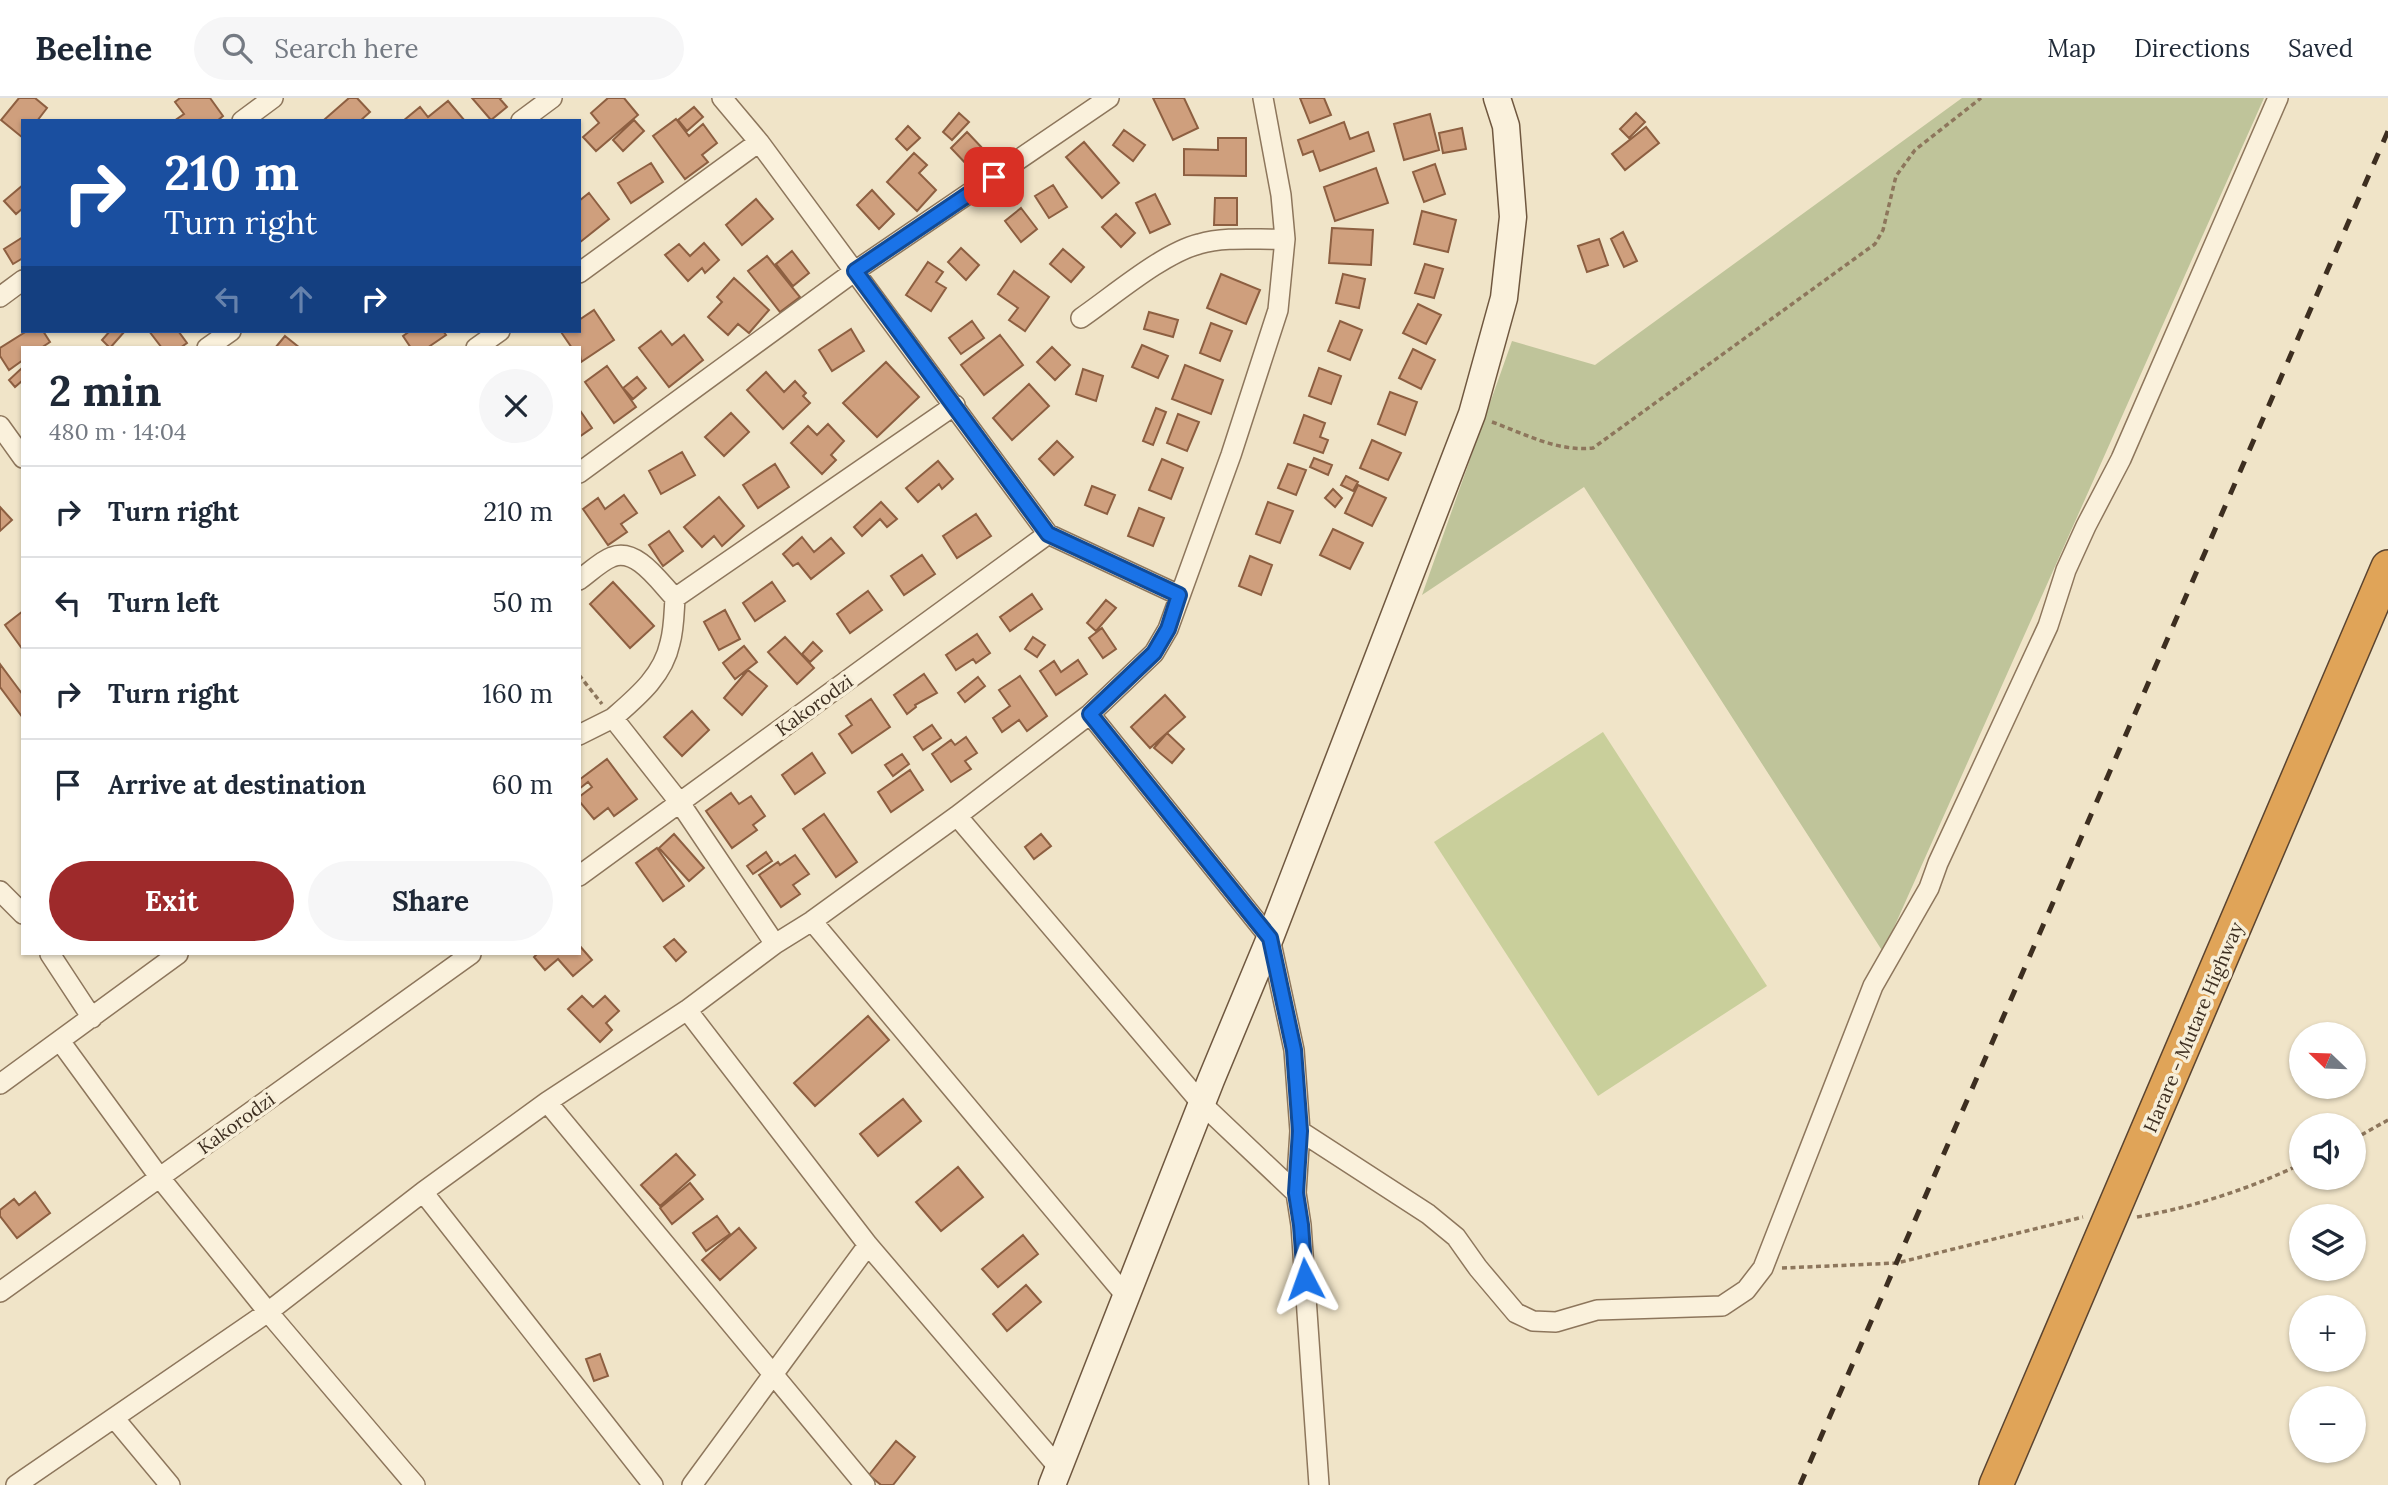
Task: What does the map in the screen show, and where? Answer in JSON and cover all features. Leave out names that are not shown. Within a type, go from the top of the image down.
[{"type":"highway","name":"Harare - Mutare Highway","points":[[1996,1485],[2388,567]]},
{"type":"street","points":[[245,119],[273,98]]},
{"type":"street","points":[[524,119],[552,98]]},
{"type":"street","points":[[722,98],[759,142],[1048,534],[1179,595]]},
{"type":"street","points":[[581,472],[855,271],[1109,98]]},
{"type":"street","points":[[16,1485],[268,1312],[423,1192],[547,1102],[687,1010],[775,944],[812,921],[957,817],[1090,714],[1154,653],[1168,629],[1231,456],[1279,310],[1285,239],[1281,195],[1263,98]]},
{"type":"street","points":[[687,1010],[868,1245],[1056,1477],[1270,938],[1472,414],[1504,298],[1513,217],[1506,126],[1497,98]]},
{"type":"street","points":[[1300,1131],[1428,1213],[1456,1237],[1478,1268],[1517,1312],[1533,1321],[1556,1322],[1597,1310],[1722,1306],[1746,1290],[1763,1268],[1873,986],[1929,888],[1938,863],[2048,626],[2066,570],[2121,459],[2278,98]]},
{"type":"street","points":[[581,272],[759,142]]},
{"type":"street","points":[[1081,318],[1174,253],[1200,243],[1285,239]]},
{"type":"street","points":[[0,297],[21,281]]},
{"type":"street","points":[[209,346],[228,333]]},
{"type":"street","points":[[479,346],[497,333]]},
{"type":"street","points":[[581,733],[613,718],[645,691],[660,669],[670,645],[675,598],[955,405]]},
{"type":"street","points":[[0,426],[21,455]]},
{"type":"street","name":"Kakorodzi","points":[[581,875],[1048,534]]},
{"type":"street","points":[[581,579],[613,556],[625,556],[637,560],[675,598]]},
{"type":"street","points":[[1090,714],[1270,938],[1294,1050],[1300,1131],[1296,1193],[1301,1225],[1319,1485]]},
{"type":"street","points":[[613,718],[680,803],[775,944]]},
{"type":"street","points":[[957,817],[1202,1104],[1296,1193]]},
{"type":"street","points":[[0,891],[21,912]]},
{"type":"street","points":[[812,921],[1126,1297]]},
{"type":"street","points":[[51,955],[92,1018]]},
{"type":"street","points":[[0,1084],[177,955]]},
{"type":"street","name":"Kakorodzi","points":[[0,1292],[470,955]]},
{"type":"street","points":[[60,1041],[160,1178],[268,1312],[415,1485]]},
{"type":"street","points":[[547,1102],[865,1485]]},
{"type":"street","points":[[423,1192],[653,1485]]},
{"type":"street","points":[[692,1485],[868,1245]]},
{"type":"street","points":[[115,1419],[170,1485]]},
{"type":"path","points":[[1472,414],[1556,446],[1574,450],[1593,448],[1875,244],[1883,230],[1896,176],[1915,150],[1981,98]]},
{"type":"path","points":[[581,678],[613,718]]},
{"type":"path","points":[[2366,1132],[2388,1120]]},
{"type":"path","points":[[1763,1268],[1897,1263],[2113,1216],[2181,1209],[2289,1170]]},
{"type":"green space","points":[[1962,98],[2264,98],[1883,952],[1584,487],[1422,595],[1512,341],[1595,365]]},
{"type":"green space","points":[[1603,732],[1767,986],[1598,1096],[1434,842]]},
{"type":"building","points":[[19,98],[35,98],[47,108],[39,119],[21,119],[21,136],[1,120]]},
{"type":"building","points":[[180,98],[210,98],[223,116],[219,119],[177,119],[184,114],[175,102]]},
{"type":"building","points":[[349,98],[357,98],[370,112],[362,119],[325,119]]},
{"type":"building","points":[[472,98],[501,98],[507,107],[490,119]]},
{"type":"building","points":[[608,98],[624,98],[638,115],[596,151],[583,137],[599,123],[591,113]]},
{"type":"building","points":[[1153,98],[1184,98],[1198,128],[1173,140]]},
{"type":"building","points":[[1300,98],[1324,98],[1331,115],[1310,123]]},
{"type":"building","points":[[448,101],[463,119],[405,119],[420,107],[428,117]]},
{"type":"building","points":[[694,107],[703,117],[687,131],[678,120]]},
{"type":"building","points":[[959,113],[969,122],[952,140],[943,132]]},
{"type":"building","points":[[1636,113],[1645,122],[1629,138],[1620,129]]},
{"type":"building","points":[[1430,114],[1439,150],[1404,160],[1394,124]]},
{"type":"building","points":[[676,119],[689,136],[703,124],[717,143],[702,155],[708,162],[685,179],[653,136]]},
{"type":"building","points":[[634,120],[644,131],[623,151],[613,140]]},
{"type":"building","points":[[1344,122],[1350,139],[1368,132],[1374,151],[1320,171],[1313,151],[1303,155],[1298,140]]},
{"type":"building","points":[[908,126],[920,138],[907,150],[896,139]]},
{"type":"building","points":[[1646,127],[1659,143],[1625,170],[1612,154]]},
{"type":"building","points":[[1462,128],[1466,149],[1443,153],[1439,133]]},
{"type":"building","points":[[1124,130],[1145,145],[1133,161],[1113,145]]},
{"type":"building","points":[[967,132],[986,152],[970,168],[951,148]]},
{"type":"building","points":[[1218,138],[1246,138],[1246,176],[1184,175],[1184,149],[1218,150]]},
{"type":"building","points":[[1084,142],[1119,183],[1102,198],[1066,157]]},
{"type":"building","points":[[914,153],[927,165],[919,173],[936,190],[917,211],[887,182]]},
{"type":"building","points":[[651,163],[663,182],[631,203],[618,183]]},
{"type":"building","points":[[1435,164],[1445,194],[1424,202],[1413,172]]},
{"type":"building","points":[[1376,168],[1388,203],[1335,221],[1324,187]]},
{"type":"building","points":[[1053,185],[1067,207],[1049,218],[1035,196]]},
{"type":"building","points":[[21,187],[21,210],[16,214],[4,201]]},
{"type":"building","points":[[872,190],[894,214],[879,229],[857,205]]},
{"type":"building","points":[[589,193],[609,219],[581,241],[581,199]]},
{"type":"building","points":[[1155,194],[1170,224],[1150,233],[1136,203]]},
{"type":"building","points":[[1215,198],[1237,198],[1237,225],[1214,225]]},
{"type":"building","points":[[756,199],[773,219],[742,245],[726,225]]},
{"type":"building","points":[[1021,208],[1037,229],[1021,242],[1005,221]]},
{"type":"building","points":[[1422,211],[1456,220],[1448,252],[1414,244]]},
{"type":"building","points":[[1116,214],[1135,233],[1121,247],[1102,227]]},
{"type":"building","points":[[1332,228],[1373,230],[1371,265],[1329,263]]},
{"type":"building","points":[[1623,232],[1637,261],[1624,267],[1611,239]]},
{"type":"building","points":[[21,238],[21,259],[13,264],[4,249]]},
{"type":"building","points":[[1599,239],[1608,265],[1587,272],[1578,246]]},
{"type":"building","points":[[704,243],[719,260],[705,273],[702,268],[688,281],[665,255],[679,244],[690,256]]},
{"type":"building","points":[[961,248],[979,265],[966,280],[948,262]]},
{"type":"building","points":[[1063,249],[1084,267],[1071,282],[1050,264]]},
{"type":"building","points":[[792,251],[809,273],[793,286],[776,264]]},
{"type":"building","points":[[767,256],[800,297],[780,312],[748,271]]},
{"type":"building","points":[[928,262],[943,272],[936,282],[946,288],[931,311],[906,295]]},
{"type":"building","points":[[1425,264],[1443,269],[1434,298],[1415,293]]},
{"type":"building","points":[[1014,271],[1049,297],[1025,331],[1009,320],[1018,308],[998,294]]},
{"type":"building","points":[[1221,274],[1260,290],[1246,324],[1207,308]]},
{"type":"building","points":[[1343,274],[1365,279],[1359,308],[1336,303]]},
{"type":"building","points":[[734,278],[769,310],[749,333],[738,324],[728,335],[708,317],[722,302],[717,297]]},
{"type":"building","points":[[1418,304],[1441,315],[1426,344],[1403,333]]},
{"type":"building","points":[[594,310],[614,340],[581,362],[581,346],[571,346],[562,333],[581,333],[581,319]]},
{"type":"building","points":[[1149,312],[1178,320],[1173,337],[1144,329]]},
{"type":"building","points":[[972,321],[984,338],[961,354],[949,338]]},
{"type":"building","points":[[1340,321],[1362,330],[1350,360],[1328,351]]},
{"type":"building","points":[[1211,323],[1232,331],[1220,361],[1200,353]]},
{"type":"building","points":[[851,329],[864,351],[832,371],[819,350]]},
{"type":"building","points":[[661,331],[672,345],[684,335],[703,360],[669,387],[639,348]]},
{"type":"building","points":[[24,333],[44,333],[50,342],[44,346],[21,346],[21,361],[9,370],[0,356],[0,348]]},
{"type":"building","points":[[108,333],[123,333],[112,346],[102,340]]},
{"type":"building","points":[[151,333],[180,333],[187,343],[183,346],[160,346]]},
{"type":"building","points":[[407,333],[446,335],[430,346],[410,346],[403,336]]},
{"type":"building","points":[[1000,335],[1023,365],[984,395],[961,365]]},
{"type":"building","points":[[285,336],[298,346],[277,346]]},
{"type":"building","points":[[1142,345],[1168,356],[1158,378],[1132,367]]},
{"type":"building","points":[[1052,347],[1070,365],[1055,380],[1037,362]]},
{"type":"building","points":[[1413,349],[1435,360],[1421,389],[1399,378]]},
{"type":"building","points":[[886,362],[919,397],[877,437],[843,403]]},
{"type":"building","points":[[1185,365],[1223,380],[1211,414],[1172,399]]},
{"type":"building","points":[[607,366],[636,407],[614,423],[585,382]]},
{"type":"building","points":[[1319,368],[1341,376],[1331,404],[1309,396]]},
{"type":"building","points":[[21,369],[21,382],[15,387],[9,380]]},
{"type":"building","points":[[1083,369],[1103,376],[1096,401],[1076,394]]},
{"type":"building","points":[[766,372],[784,392],[795,381],[806,393],[803,396],[810,403],[783,429],[747,390]]},
{"type":"building","points":[[637,377],[646,388],[633,399],[623,388]]},
{"type":"building","points":[[1029,384],[1049,406],[1012,440],[993,418]]},
{"type":"building","points":[[1390,392],[1417,402],[1405,435],[1378,424]]},
{"type":"building","points":[[1156,408],[1166,412],[1153,445],[1143,441]]},
{"type":"building","points":[[581,412],[592,428],[581,436]]},
{"type":"building","points":[[731,413],[749,432],[724,456],[705,437]]},
{"type":"building","points":[[1178,414],[1199,422],[1187,451],[1167,443]]},
{"type":"building","points":[[1304,415],[1325,423],[1320,437],[1328,440],[1323,453],[1294,443]]},
{"type":"building","points":[[828,424],[844,441],[831,455],[836,460],[822,474],[791,443],[808,426],[817,435]]},
{"type":"building","points":[[1372,440],[1401,453],[1388,480],[1360,468]]},
{"type":"building","points":[[1057,441],[1073,457],[1054,475],[1039,459]]},
{"type":"building","points":[[682,452],[695,475],[661,494],[649,471]]},
{"type":"building","points":[[1314,458],[1332,465],[1328,475],[1310,467]]},
{"type":"building","points":[[1162,459],[1183,468],[1171,499],[1149,490]]},
{"type":"building","points":[[938,461],[953,479],[942,489],[939,484],[918,502],[906,488]]},
{"type":"building","points":[[775,464],[789,487],[758,508],[743,485]]},
{"type":"building","points":[[1288,464],[1306,470],[1296,495],[1278,488]]},
{"type":"building","points":[[1346,476],[1358,482],[1353,491],[1341,485]]},
{"type":"building","points":[[1358,485],[1386,498],[1372,526],[1345,513]]},
{"type":"building","points":[[1092,486],[1115,495],[1107,514],[1085,505]]},
{"type":"building","points":[[1333,489],[1342,498],[1335,507],[1325,498]]},
{"type":"building","points":[[624,495],[637,513],[621,524],[627,532],[608,545],[583,509],[598,498],[605,509]]},
{"type":"building","points":[[719,497],[744,526],[722,546],[714,536],[702,547],[684,527]]},
{"type":"building","points":[[881,502],[897,519],[887,527],[880,519],[862,536],[854,527]]},
{"type":"building","points":[[1268,502],[1293,511],[1280,543],[1256,534]]},
{"type":"building","points":[[0,507],[12,520],[0,531]]},
{"type":"building","points":[[1139,508],[1164,518],[1153,546],[1128,536]]},
{"type":"building","points":[[976,514],[991,536],[957,558],[943,536]]},
{"type":"building","points":[[1333,529],[1363,543],[1350,569],[1320,555]]},
{"type":"building","points":[[669,531],[683,551],[663,566],[649,545]]},
{"type":"building","points":[[802,537],[814,552],[831,538],[844,553],[811,579],[798,563],[793,566],[783,554]]},
{"type":"building","points":[[922,555],[935,574],[904,595],[891,576]]},
{"type":"building","points":[[1250,556],[1272,565],[1261,595],[1239,586]]},
{"type":"building","points":[[613,582],[654,626],[630,648],[590,604]]},
{"type":"building","points":[[772,582],[785,601],[755,621],[743,603]]},
{"type":"building","points":[[868,591],[882,610],[850,633],[837,614]]},
{"type":"building","points":[[1032,594],[1042,609],[1010,631],[1000,617]]},
{"type":"building","points":[[1106,600],[1116,608],[1096,631],[1087,623]]},
{"type":"building","points":[[725,610],[740,639],[719,650],[704,622]]},
{"type":"building","points":[[21,613],[21,647],[5,625]]},
{"type":"building","points":[[1102,628],[1116,649],[1103,658],[1089,638]]},
{"type":"building","points":[[977,634],[990,653],[976,663],[973,659],[956,670],[946,655]]},
{"type":"building","points":[[785,637],[814,668],[797,684],[768,652]]},
{"type":"building","points":[[1033,637],[1045,645],[1037,657],[1025,649]]},
{"type":"building","points":[[813,642],[822,651],[810,662],[802,654]]},
{"type":"building","points":[[744,646],[757,662],[735,679],[723,663]]},
{"type":"building","points":[[1078,660],[1087,674],[1056,695],[1040,671],[1054,661],[1061,672]]},
{"type":"building","points":[[0,664],[21,692],[21,715],[0,687]]},
{"type":"building","points":[[748,670],[767,686],[742,715],[724,698]]},
{"type":"building","points":[[924,674],[937,693],[915,705],[907,714],[894,695]]},
{"type":"building","points":[[1020,676],[1047,716],[1027,731],[1019,720],[1002,732],[993,718],[1010,706],[999,690]]},
{"type":"building","points":[[978,677],[985,686],[965,702],[958,693]]},
{"type":"building","points":[[1165,695],[1185,717],[1150,748],[1131,727]]},
{"type":"building","points":[[871,699],[890,727],[852,753],[839,734],[852,725],[846,716]]},
{"type":"building","points":[[692,711],[709,730],[682,756],[664,737]]},
{"type":"building","points":[[932,725],[941,738],[923,750],[914,737]]},
{"type":"building","points":[[1167,733],[1184,749],[1172,763],[1154,748]]},
{"type":"building","points":[[966,737],[977,753],[965,761],[971,769],[951,782],[932,754],[951,740],[955,745]]},
{"type":"building","points":[[812,753],[825,773],[795,794],[782,775]]},
{"type":"building","points":[[902,754],[909,764],[893,776],[885,765]]},
{"type":"building","points":[[607,759],[637,799],[614,816],[608,808],[594,819],[581,803],[581,795],[592,787],[588,782],[581,787],[581,778]]},
{"type":"building","points":[[910,770],[923,790],[891,812],[878,792]]},
{"type":"building","points":[[731,793],[739,804],[751,796],[765,816],[753,825],[757,830],[732,848],[706,811]]},
{"type":"building","points":[[824,814],[857,862],[836,877],[803,829]]},
{"type":"building","points":[[674,834],[704,868],[689,881],[659,848]]},
{"type":"building","points":[[1041,834],[1051,846],[1034,859],[1025,847]]},
{"type":"building","points":[[657,848],[684,886],[663,901],[636,863]]},
{"type":"building","points":[[766,852],[772,861],[753,874],[747,866]]},
{"type":"building","points":[[795,855],[809,874],[793,885],[800,894],[781,907],[759,875],[778,862],[780,865]]},
{"type":"building","points":[[674,939],[686,952],[676,961],[664,947]]},
{"type":"building","points":[[581,947],[592,960],[573,976],[558,959],[545,970],[534,957],[581,955]]},
{"type":"building","points":[[582,996],[593,1007],[605,996],[619,1011],[606,1023],[612,1030],[600,1042],[568,1009]]},
{"type":"building","points":[[868,1016],[889,1040],[815,1106],[794,1083]]},
{"type":"building","points":[[903,1099],[921,1121],[878,1156],[860,1134]]},
{"type":"building","points":[[676,1154],[695,1175],[660,1206],[641,1185]]},
{"type":"building","points":[[958,1167],[983,1197],[941,1231],[916,1202]]},
{"type":"building","points":[[690,1183],[703,1199],[672,1224],[660,1208]]},
{"type":"building","points":[[35,1192],[50,1213],[17,1238],[0,1216],[0,1210],[14,1199],[19,1205]]},
{"type":"building","points":[[717,1216],[730,1234],[706,1251],[693,1233]]},
{"type":"building","points":[[739,1228],[756,1248],[720,1280],[702,1260]]},
{"type":"building","points":[[1023,1235],[1038,1254],[998,1287],[982,1269]]},
{"type":"building","points":[[1026,1285],[1041,1302],[1007,1331],[993,1314]]},
{"type":"building","points":[[600,1354],[608,1376],[594,1381],[586,1359]]},
{"type":"building","points":[[896,1441],[915,1457],[893,1485],[881,1485],[869,1475]]},
{"type":"railway","points":[[1800,1485],[2388,131]]},
{"type":"route","points":[[994,177],[855,271],[1048,534],[1179,595],[1168,629],[1154,653],[1090,714],[1270,938],[1294,1050],[1300,1131],[1296,1193],[1305,1279]]}]
